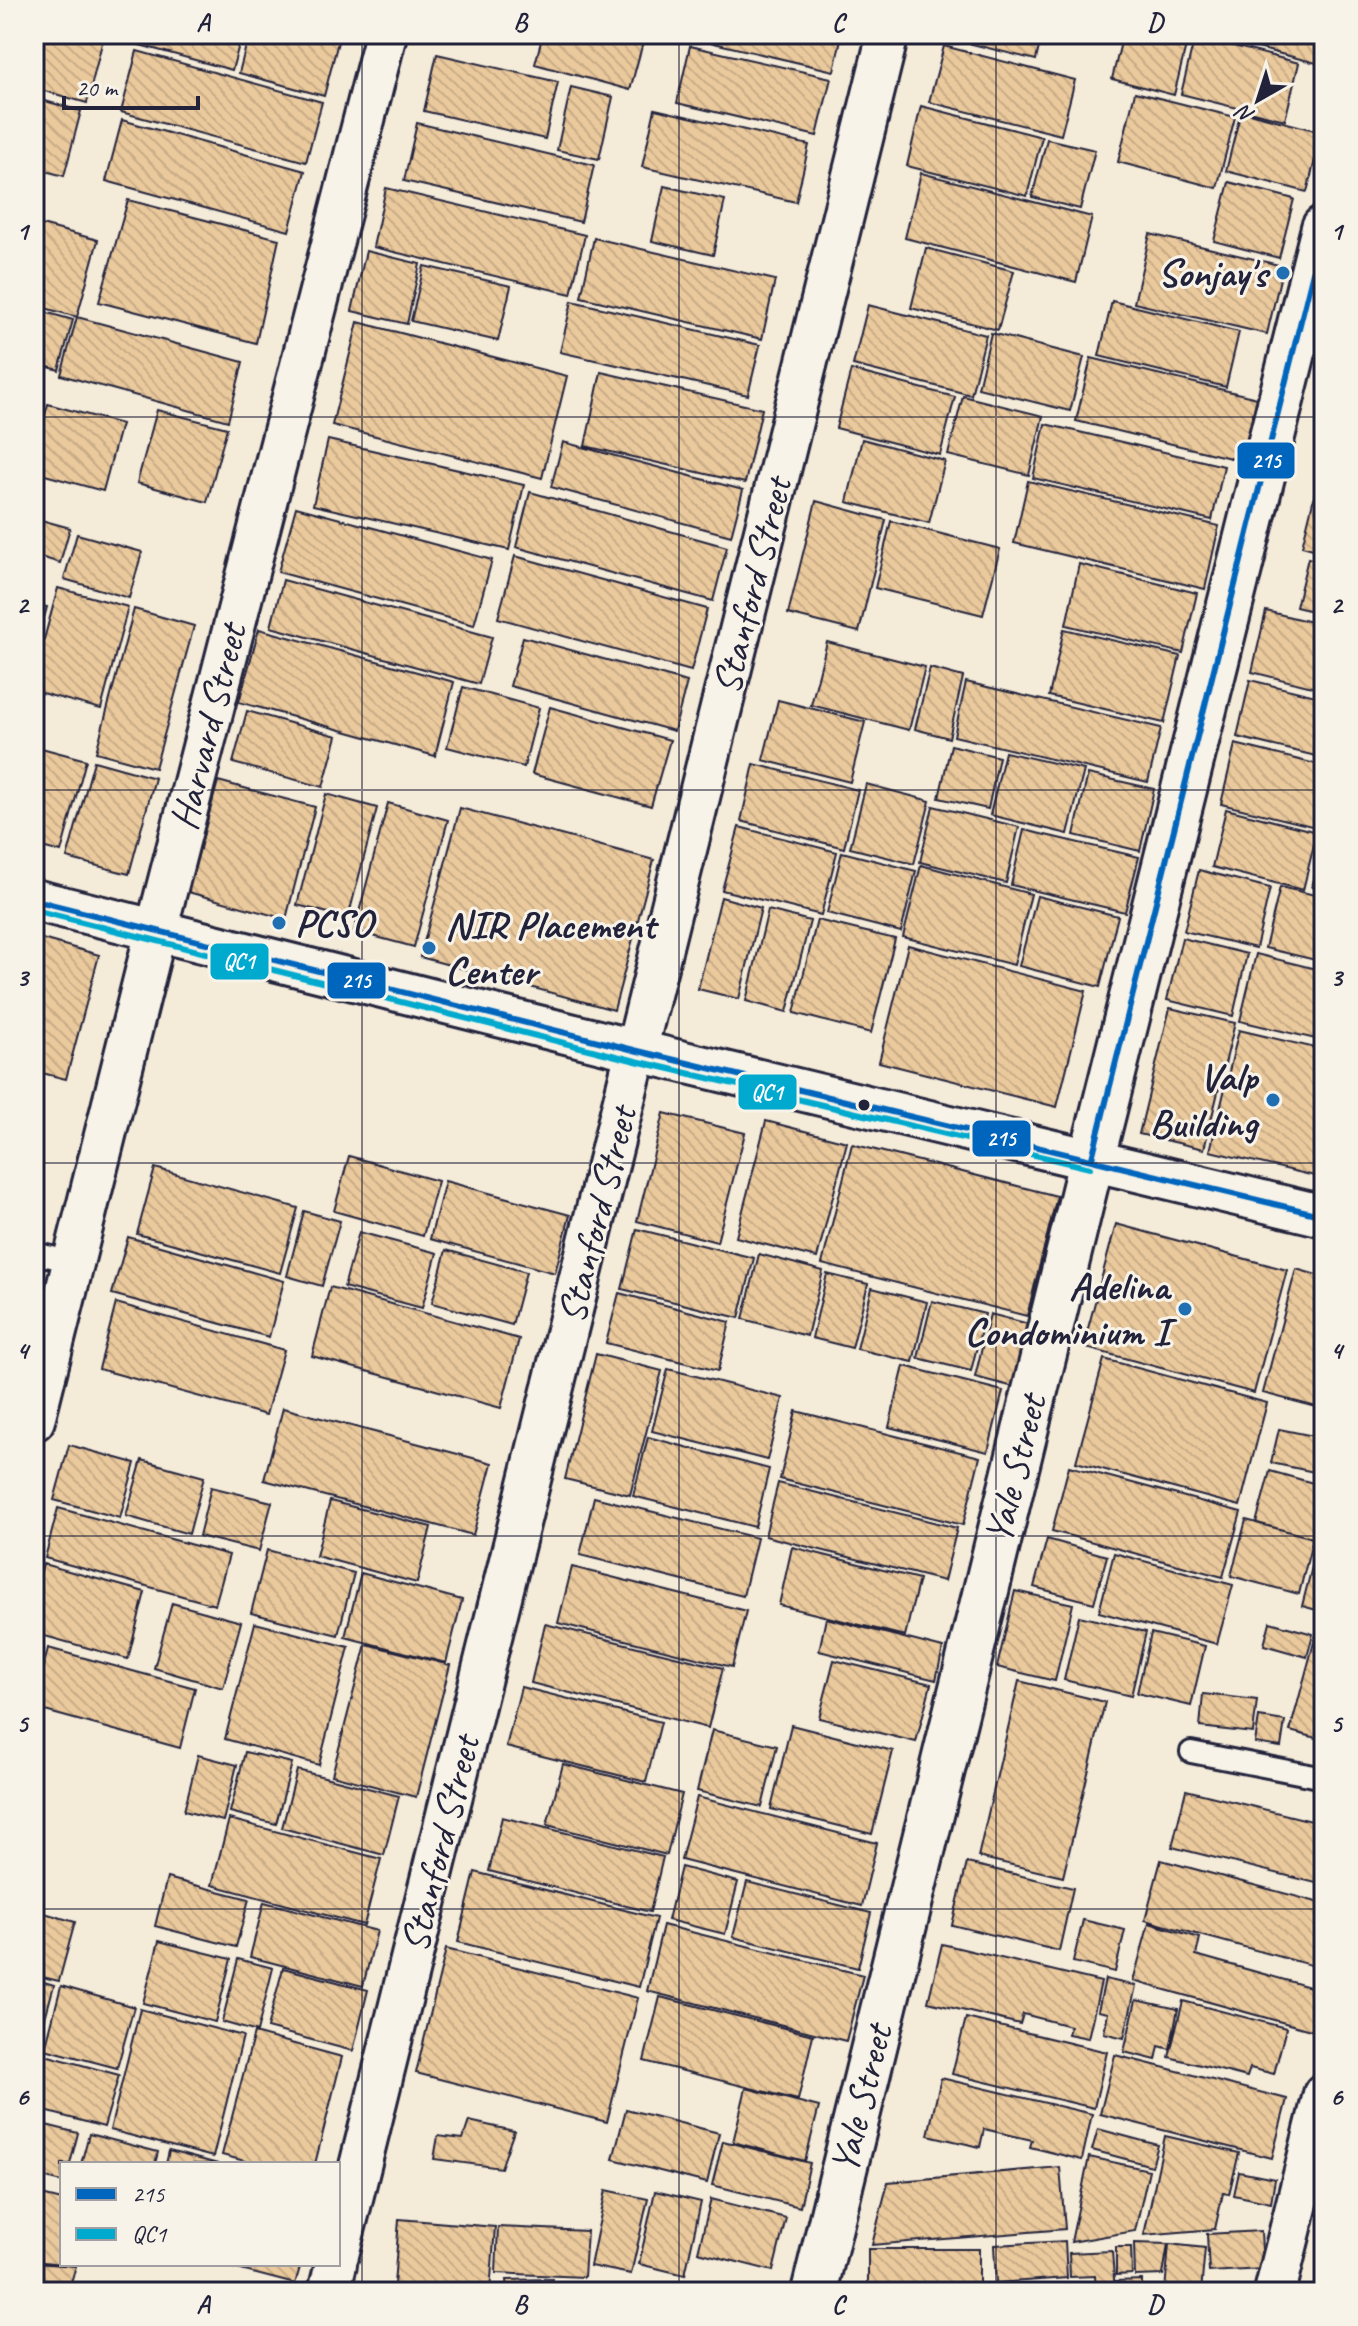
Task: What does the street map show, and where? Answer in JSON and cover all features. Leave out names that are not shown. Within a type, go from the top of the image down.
[{"type":"street","name":"Harvard Street","points":[[34,1420],[386,34]]},
{"type":"street","name":"Stanford Street","points":[[340,2247],[888,34]]},
{"type":"street","name":"Yale Street","points":[[814,2292],[1324,228]]},
{"type":"street","points":[[34,900],[638,1051],[1324,1216]]},
{"type":"street","points":[[1275,2292],[1324,2094]]},
{"type":"street","points":[[329,2292],[336,2266]]},
{"type":"lane","points":[[34,1253],[73,1262]]},
{"type":"lane","points":[[1191,1752],[1324,1778]]},
{"type":"building","points":[[34,34],[87,34],[103,39],[87,103],[34,88]]},
{"type":"building","points":[[139,34],[242,34],[232,70],[136,44]]},
{"type":"building","points":[[249,34],[340,34],[324,96],[239,73]]},
{"type":"building","points":[[543,34],[645,35],[630,90],[535,64]]},
{"type":"building","points":[[675,34],[842,34],[834,71]]},
{"type":"building","points":[[940,34],[1042,34],[1036,60]]},
{"type":"building","points":[[1123,34],[1173,34],[1188,38],[1174,95],[1112,79]]},
{"type":"building","points":[[1203,34],[1324,34],[1324,65]]},
{"type":"building","points":[[1195,36],[1299,63],[1285,120],[1181,94]]},
{"type":"building","points":[[690,46],[831,78],[817,136],[677,103]]},
{"type":"building","points":[[944,46],[1075,80],[1061,135],[929,102]]},
{"type":"building","points":[[137,51],[322,102],[306,162],[121,112]]},
{"type":"building","points":[[437,54],[558,82],[545,139],[424,111]]},
{"type":"building","points":[[571,87],[613,97],[599,159],[557,150]]},
{"type":"building","points":[[1135,92],[1235,117],[1217,188],[1118,162]]},
{"type":"building","points":[[34,98],[81,111],[64,176],[34,168]]},
{"type":"building","points":[[921,106],[1042,137],[1027,196],[907,166]]},
{"type":"building","points":[[655,109],[809,145],[796,202],[642,167]]},
{"type":"building","points":[[1241,111],[1322,132],[1307,192],[1226,171]]},
{"type":"building","points":[[122,120],[305,171],[289,231],[106,181]]},
{"type":"building","points":[[417,123],[594,165],[581,222],[404,181]]},
{"type":"building","points":[[1047,139],[1095,150],[1080,209],[1032,197]]},
{"type":"building","points":[[921,173],[1092,217],[1076,282],[905,238]]},
{"type":"building","points":[[1229,182],[1294,199],[1279,258],[1214,241]]},
{"type":"building","points":[[664,186],[725,200],[713,255],[652,241]]},
{"type":"building","points":[[386,188],[585,235],[571,294],[373,247]]},
{"type":"building","points":[[128,200],[279,239],[256,343],[99,302]]},
{"type":"building","points":[[34,223],[98,240],[77,317],[34,305]]},
{"type":"building","points":[[1150,234],[1283,266],[1267,334],[1134,303]]},
{"type":"building","points":[[594,238],[775,280],[762,339],[581,297]]},
{"type":"building","points":[[926,248],[1014,271],[998,330],[911,308]]},
{"type":"building","points":[[366,251],[420,264],[407,324],[352,311]]},
{"type":"building","points":[[424,266],[511,286],[498,341],[411,321]]},
{"type":"building","points":[[572,301],[760,345],[748,395],[560,352]]},
{"type":"building","points":[[1112,301],[1239,332],[1226,387],[1099,356]]},
{"type":"building","points":[[868,305],[986,335],[971,395],[853,365]]},
{"type":"building","points":[[34,309],[73,320],[59,370],[34,363]]},
{"type":"building","points":[[77,317],[243,362],[228,421],[61,375]]},
{"type":"building","points":[[358,322],[567,376],[542,478],[332,425]]},
{"type":"building","points":[[991,333],[1084,357],[1070,411],[978,388]]},
{"type":"building","points":[[1091,358],[1257,398],[1243,461],[1076,421]]},
{"type":"building","points":[[851,370],[955,397],[940,455],[836,428]]},
{"type":"building","points":[[601,372],[762,409],[745,483],[585,446]]},
{"type":"building","points":[[963,396],[1043,416],[1029,475],[948,455]]},
{"type":"building","points":[[48,404],[121,424],[103,491],[34,472],[34,457]]},
{"type":"building","points":[[157,410],[227,428],[207,502],[137,483]]},
{"type":"building","points":[[1045,424],[1224,466],[1212,520],[1033,478]]},
{"type":"building","points":[[862,439],[945,461],[929,523],[847,502]]},
{"type":"building","points":[[328,440],[524,485],[509,550],[313,505]]},
{"type":"building","points":[[563,442],[743,490],[731,536],[551,487]]},
{"type":"building","points":[[1028,481],[1219,526],[1205,589],[1014,543]]},
{"type":"building","points":[[1316,489],[1324,491],[1324,552],[1302,546]]},
{"type":"building","points":[[530,492],[727,547],[713,601],[516,547]]},
{"type":"building","points":[[816,501],[886,520],[859,632],[788,614]]},
{"type":"building","points":[[296,507],[492,560],[474,625],[278,572]]},
{"type":"building","points":[[34,518],[70,528],[60,563],[34,555]]},
{"type":"building","points":[[891,521],[1000,549],[983,615],[875,588]]},
{"type":"building","points":[[77,534],[142,552],[129,598],[64,579]]},
{"type":"building","points":[[515,556],[707,609],[691,671],[498,618]]},
{"type":"building","points":[[1308,558],[1324,562],[1324,614],[1296,607]]},
{"type":"building","points":[[1079,564],[1197,593],[1183,653],[1066,625]]},
{"type":"building","points":[[283,580],[492,637],[479,684],[271,627]]},
{"type":"building","points":[[58,588],[128,607],[101,709],[34,691],[34,676]]},
{"type":"building","points":[[34,604],[47,607],[34,655]]},
{"type":"building","points":[[134,609],[194,626],[155,768],[96,752]]},
{"type":"building","points":[[1266,611],[1324,625],[1324,690],[1252,672]]},
{"type":"building","points":[[259,629],[454,682],[435,756],[239,702]]},
{"type":"building","points":[[1064,629],[1180,656],[1164,723],[1049,696]]},
{"type":"building","points":[[523,637],[687,682],[674,731],[510,686]]},
{"type":"building","points":[[827,642],[925,667],[909,730],[811,705]]},
{"type":"building","points":[[930,668],[963,677],[949,738],[915,729]]},
{"type":"building","points":[[1250,680],[1324,698],[1324,758],[1237,737]]},
{"type":"building","points":[[966,682],[1161,728],[1148,782],[954,736]]},
{"type":"building","points":[[463,687],[539,708],[524,767],[447,747]]},
{"type":"building","points":[[778,700],[865,722],[850,782],[763,760]]},
{"type":"building","points":[[550,707],[670,740],[651,806],[532,774]]},
{"type":"building","points":[[247,711],[337,736],[323,787],[233,763]]},
{"type":"building","points":[[1235,744],[1324,766],[1324,829],[1221,804]]},
{"type":"building","points":[[951,745],[999,757],[988,809],[939,798]]},
{"type":"building","points":[[34,746],[86,760],[61,852],[34,845]]},
{"type":"building","points":[[1005,752],[1084,770],[1068,834],[990,815]]},
{"type":"building","points":[[94,761],[155,778],[129,874],[67,858]]},
{"type":"building","points":[[754,764],[858,790],[844,848],[741,821]]},
{"type":"building","points":[[1088,774],[1154,789],[1140,851],[1074,835]]},
{"type":"building","points":[[218,781],[315,807],[286,919],[188,892]]},
{"type":"building","points":[[866,784],[930,801],[914,864],[850,848]]},
{"type":"building","points":[[326,794],[377,808],[348,918],[297,905]]},
{"type":"building","points":[[388,803],[448,820],[414,947],[354,931]]},
{"type":"building","points":[[933,806],[1019,827],[1006,883],[920,862]]},
{"type":"building","points":[[460,808],[654,860],[614,1010],[420,957]]},
{"type":"building","points":[[1226,809],[1317,832],[1303,890],[1212,867]]},
{"type":"building","points":[[739,827],[837,852],[821,915],[722,890]]},
{"type":"building","points":[[1024,830],[1139,857],[1125,912],[1011,885]]},
{"type":"building","points":[[1324,841],[1324,890],[1312,887]]},
{"type":"building","points":[[842,852],[916,871],[901,932],[827,913]]},
{"type":"building","points":[[921,865],[1031,894],[1014,965],[903,937]]},
{"type":"building","points":[[1199,870],[1270,888],[1256,948],[1184,931]]},
{"type":"building","points":[[1280,887],[1324,897],[1324,962],[1265,948]]},
{"type":"building","points":[[1037,896],[1118,916],[1100,987],[1019,966]]},
{"type":"building","points":[[721,897],[761,908],[739,999],[698,989]]},
{"type":"building","points":[[768,910],[810,921],[787,1012],[746,1001]]},
{"type":"building","points":[[817,920],[895,939],[871,1033],[794,1013]]},
{"type":"building","points":[[35,937],[99,955],[66,1079],[34,1071]]},
{"type":"building","points":[[1182,938],[1247,954],[1233,1016],[1167,1000]]},
{"type":"building","points":[[908,945],[1086,991],[1057,1107],[879,1062]]},
{"type":"building","points":[[1256,954],[1324,971],[1324,1041],[1240,1021]]},
{"type":"building","points":[[1170,1008],[1235,1023],[1204,1149],[1139,1134]]},
{"type":"building","name":"Valp Building","points":[[1239,1030],[1324,1050],[1323,1178],[1210,1151]]},
{"type":"building","points":[[664,1113],[745,1133],[717,1242],[637,1221]]},
{"type":"building","points":[[766,1121],[847,1142],[817,1258],[736,1237]]},
{"type":"building","points":[[852,1144],[1057,1196],[1027,1316],[822,1264]]},
{"type":"building","points":[[349,1156],[438,1181],[423,1236],[334,1211]]},
{"type":"building","points":[[155,1168],[298,1208],[280,1273],[137,1234]]},
{"type":"building","points":[[445,1181],[570,1215],[555,1273],[430,1239]]},
{"type":"building","points":[[304,1211],[340,1221],[322,1286],[287,1276]]},
{"type":"building","name":"Adelina Condominium I","points":[[1116,1224],[1287,1270],[1254,1393],[1083,1347]]},
{"type":"building","points":[[637,1229],[754,1258],[739,1318],[622,1289]]},
{"type":"building","points":[[359,1232],[437,1253],[422,1308],[344,1287]]},
{"type":"building","points":[[128,1237],[284,1281],[269,1337],[112,1294]]},
{"type":"building","points":[[446,1250],[526,1272],[512,1325],[432,1303]]},
{"type":"building","points":[[759,1254],[823,1271],[807,1336],[743,1319]]},
{"type":"building","points":[[1296,1269],[1324,1277],[1324,1409],[1263,1393]]},
{"type":"building","points":[[827,1274],[868,1284],[852,1348],[812,1338]]},
{"type":"building","points":[[330,1287],[519,1339],[501,1408],[312,1356]]},
{"type":"building","points":[[872,1288],[927,1302],[913,1362],[857,1349]]},
{"type":"building","points":[[619,1293],[730,1322],[718,1371],[606,1343]]},
{"type":"building","points":[[932,1301],[985,1314],[971,1371],[918,1358]]},
{"type":"building","points":[[116,1303],[284,1350],[266,1415],[99,1369]]},
{"type":"building","points":[[990,1314],[1029,1324],[1014,1387],[975,1377]]},
{"type":"building","points":[[596,1354],[662,1371],[630,1495],[565,1479]]},
{"type":"building","points":[[1104,1359],[1267,1403],[1240,1506],[1076,1462]]},
{"type":"building","points":[[904,1366],[1003,1391],[988,1452],[889,1427]]},
{"type":"building","points":[[668,1369],[783,1398],[767,1460],[652,1431]]},
{"type":"building","points":[[283,1408],[492,1463],[473,1535],[264,1480]]},
{"type":"building","points":[[796,1411],[980,1457],[963,1525],[780,1479]]},
{"type":"building","points":[[1279,1429],[1324,1438],[1324,1474],[1271,1463]]},
{"type":"building","points":[[648,1437],[769,1469],[755,1527],[633,1496]]},
{"type":"building","points":[[69,1445],[135,1463],[120,1518],[54,1500]]},
{"type":"building","points":[[142,1460],[204,1477],[189,1534],[126,1516]]},
{"type":"building","points":[[1069,1466],[1241,1512],[1223,1577],[1052,1531]]},
{"type":"building","points":[[1270,1471],[1324,1486],[1324,1541],[1256,1523]]},
{"type":"building","points":[[778,1483],[957,1528],[944,1581],[765,1536]]},
{"type":"building","points":[[211,1487],[272,1502],[259,1551],[199,1536]]},
{"type":"building","points":[[594,1497],[757,1538],[743,1596],[580,1555]]},
{"type":"building","points":[[330,1501],[431,1527],[417,1583],[316,1556]]},
{"type":"building","points":[[58,1508],[229,1555],[215,1605],[45,1558]]},
{"type":"building","points":[[1246,1520],[1313,1538],[1299,1594],[1231,1576]]},
{"type":"building","points":[[1047,1539],[1107,1556],[1094,1603],[1034,1587]]},
{"type":"building","points":[[792,1547],[919,1579],[905,1636],[779,1605]]},
{"type":"building","points":[[267,1550],[354,1573],[338,1635],[251,1613]]},
{"type":"building","points":[[1114,1553],[1233,1585],[1217,1644],[1099,1612]]},
{"type":"building","points":[[1315,1555],[1324,1557],[1324,1612],[1302,1606]]},
{"type":"building","points":[[43,1564],[145,1592],[128,1659],[34,1633],[34,1596]]},
{"type":"building","points":[[572,1567],[746,1611],[732,1667],[558,1623]]},
{"type":"building","points":[[361,1573],[462,1600],[446,1663],[345,1637]]},
{"type":"building","points":[[1015,1591],[1073,1604],[1055,1681],[997,1667]]},
{"type":"building","points":[[172,1603],[241,1622],[223,1688],[154,1668]]},
{"type":"building","points":[[1079,1616],[1146,1632],[1131,1696],[1064,1680]]},
{"type":"building","points":[[826,1618],[943,1648],[936,1680],[819,1651]]},
{"type":"building","points":[[1270,1622],[1313,1634],[1307,1657],[1264,1645]]},
{"type":"building","points":[[255,1623],[349,1647],[319,1765],[225,1739]]},
{"type":"building","points":[[545,1624],[723,1668],[708,1728],[531,1683]]},
{"type":"building","points":[[1319,1624],[1324,1626],[1324,1740],[1290,1731]]},
{"type":"building","points":[[1151,1633],[1205,1646],[1191,1706],[1137,1693]]},
{"type":"building","points":[[366,1644],[450,1665],[416,1797],[332,1775]]},
{"type":"building","points":[[48,1648],[195,1688],[180,1748],[34,1708]]},
{"type":"building","points":[[834,1660],[931,1684],[916,1742],[819,1718]]},
{"type":"building","points":[[1019,1681],[1105,1702],[1063,1877],[978,1857]]},
{"type":"building","points":[[521,1687],[661,1722],[646,1782],[506,1747]]},
{"type":"building","points":[[1203,1694],[1257,1700],[1253,1733],[1200,1727]]},
{"type":"building","points":[[1259,1717],[1285,1721],[1281,1747],[1255,1743]]},
{"type":"building","points":[[791,1725],[893,1751],[872,1834],[771,1809]]},
{"type":"building","points":[[712,1730],[777,1746],[762,1807],[697,1791]]},
{"type":"building","points":[[245,1752],[292,1763],[276,1824],[230,1812]]},
{"type":"building","points":[[198,1755],[237,1765],[223,1821],[184,1811]]},
{"type":"building","points":[[563,1764],[682,1794],[667,1855],[547,1825]]},
{"type":"building","points":[[297,1770],[399,1796],[384,1855],[282,1828]]},
{"type":"building","points":[[1186,1790],[1324,1824],[1324,1885],[1172,1847]]},
{"type":"building","points":[[1324,1791],[1324,1817],[1316,1815]]},
{"type":"building","points":[[697,1797],[877,1843],[862,1906],[681,1860]]},
{"type":"building","points":[[502,1817],[663,1857],[650,1912],[489,1871]]},
{"type":"building","points":[[229,1819],[381,1859],[364,1925],[212,1885]]},
{"type":"building","points":[[1161,1860],[1324,1904],[1324,1944],[1318,1967],[1145,1920]]},
{"type":"building","points":[[967,1863],[1073,1888],[1059,1951],[952,1925]]},
{"type":"building","points":[[681,1867],[738,1882],[725,1934],[668,1920]]},
{"type":"building","points":[[475,1872],[656,1918],[639,1987],[458,1942]]},
{"type":"building","points":[[167,1878],[249,1899],[236,1947],[155,1926]]},
{"type":"building","points":[[747,1882],[871,1913],[858,1968],[733,1937]]},
{"type":"building","points":[[264,1902],[377,1931],[363,1986],[250,1957]]},
{"type":"building","points":[[34,1910],[75,1922],[59,1981],[34,1975]]},
{"type":"building","points":[[1083,1920],[1125,1930],[1115,1972],[1073,1962]]},
{"type":"building","points":[[1149,1923],[1200,1938],[1196,1955],[1324,1991],[1314,2031],[1133,1981]]},
{"type":"building","points":[[663,1925],[863,1975],[846,2041],[647,1991]]},
{"type":"building","points":[[159,1941],[231,1959],[215,2022],[143,2003]]},
{"type":"building","points":[[942,1944],[1101,1982],[1088,2038],[1068,2034],[1070,2026],[1023,2014],[1020,2024],[928,2002]]},
{"type":"building","points":[[446,1949],[638,1998],[607,2122],[416,2073]]},
{"type":"building","points":[[238,1959],[273,1968],[257,2032],[222,2022]]},
{"type":"building","points":[[283,1968],[368,1990],[353,2051],[267,2028]]},
{"type":"building","points":[[34,1979],[54,1985],[38,2044],[34,2043]]},
{"type":"building","points":[[1105,1979],[1136,1986],[1124,2038],[1104,2033],[1108,2013],[1098,2011]]},
{"type":"building","points":[[61,1986],[134,2007],[117,2068],[45,2049]]},
{"type":"building","points":[[660,1997],[813,2035],[798,2100],[644,2061]]},
{"type":"building","points":[[1136,2000],[1178,2009],[1170,2049],[1159,2046],[1156,2060],[1124,2052]]},
{"type":"building","points":[[1183,2001],[1286,2028],[1274,2074],[1250,2068],[1247,2077],[1169,2057]]},
{"type":"building","points":[[140,2009],[243,2036],[213,2157],[110,2130]]},
{"type":"building","points":[[966,2018],[1107,2052],[1094,2108],[952,2074]]},
{"type":"building","points":[[254,2033],[342,2057],[316,2162],[248,2162],[222,2155]]},
{"type":"building","points":[[34,2052],[119,2075],[104,2127],[34,2108]]},
{"type":"building","points":[[1115,2055],[1287,2099],[1272,2158],[1100,2114]]},
{"type":"building","points":[[941,2078],[1092,2114],[1082,2160],[1030,2147],[1032,2140],[984,2129],[980,2147],[928,2135]]},
{"type":"building","points":[[746,2088],[819,2107],[805,2161],[733,2142]]},
{"type":"building","points":[[626,2109],[719,2133],[707,2183],[613,2159]]},
{"type":"building","points":[[469,2121],[514,2131],[501,2168],[434,2159],[438,2136],[463,2139]]},
{"type":"building","points":[[34,2122],[78,2133],[71,2162],[60,2162],[60,2182],[34,2175]]},
{"type":"building","points":[[1098,2129],[1158,2145],[1152,2166],[1092,2150]]},
{"type":"building","points":[[89,2134],[158,2152],[156,2162],[82,2162]]},
{"type":"building","points":[[1165,2136],[1239,2153],[1229,2194],[1223,2193],[1215,2229],[1144,2235]]},
{"type":"building","points":[[723,2141],[810,2163],[800,2207],[712,2185]]},
{"type":"building","points":[[169,2151],[210,2162],[166,2162]]},
{"type":"building","points":[[1089,2157],[1149,2170],[1135,2231],[1071,2242]]},
{"type":"building","points":[[1060,2167],[1065,2229],[872,2245],[888,2182]]},
{"type":"building","points":[[1239,2172],[1275,2179],[1271,2203],[1234,2195]]},
{"type":"building","points":[[606,2190],[648,2199],[631,2274],[590,2266]]},
{"type":"building","points":[[655,2191],[701,2202],[685,2275],[639,2264]]},
{"type":"building","points":[[34,2193],[60,2200],[60,2264],[34,2261]]},
{"type":"building","points":[[711,2199],[786,2218],[773,2271],[698,2252]]},
{"type":"building","points":[[399,2219],[495,2227],[490,2292],[394,2285]]},
{"type":"building","points":[[498,2227],[587,2231],[584,2277],[496,2273]]},
{"type":"building","points":[[1261,2231],[1263,2269],[1209,2272],[1207,2234]]},
{"type":"building","points":[[1065,2241],[1067,2278],[996,2283],[994,2245]]},
{"type":"building","points":[[1134,2243],[1168,2244],[1163,2275],[1135,2276]]},
{"type":"building","points":[[1169,2244],[1205,2248],[1201,2292],[1165,2291]]},
{"type":"building","points":[[1116,2247],[1131,2247],[1132,2274],[1116,2275]]},
{"type":"building","points":[[868,2249],[979,2249],[979,2285],[868,2285]]},
{"type":"building","points":[[1112,2251],[1115,2292],[1096,2292],[1095,2276],[1070,2277],[1069,2253]]},
{"type":"building","points":[[34,2263],[76,2266],[68,2292],[34,2292]]},
{"type":"building","points":[[226,2266],[300,2266],[295,2284]]},
{"type":"building","points":[[552,2279],[553,2292],[507,2292],[506,2280]]},
{"type":"building","points":[[1142,2280],[1142,2292],[1116,2292],[1116,2281]]},
{"type":"building","points":[[1093,2283],[1094,2292],[1063,2292],[1063,2284]]},
{"type":"transit line","name":"215","points":[[1092,1158],[1324,228]]},
{"type":"transit line","name":"215","points":[[34,900],[638,1051],[1324,1216]]},
{"type":"transit line","name":"QC1","points":[[34,910],[636,1061],[1090,1168]]},
{"type":"place","name":"Sonjay's","points":[[1283,273]]},
{"type":"place","name":"PCSO","points":[[279,923]]},
{"type":"place","name":"NIR Placement Center","points":[[429,948]]},
{"type":"place","name":"Valp Building","points":[[1273,1100]]},
{"type":"place","name":"Adelina Condominium I","points":[[1185,1309]]}]
